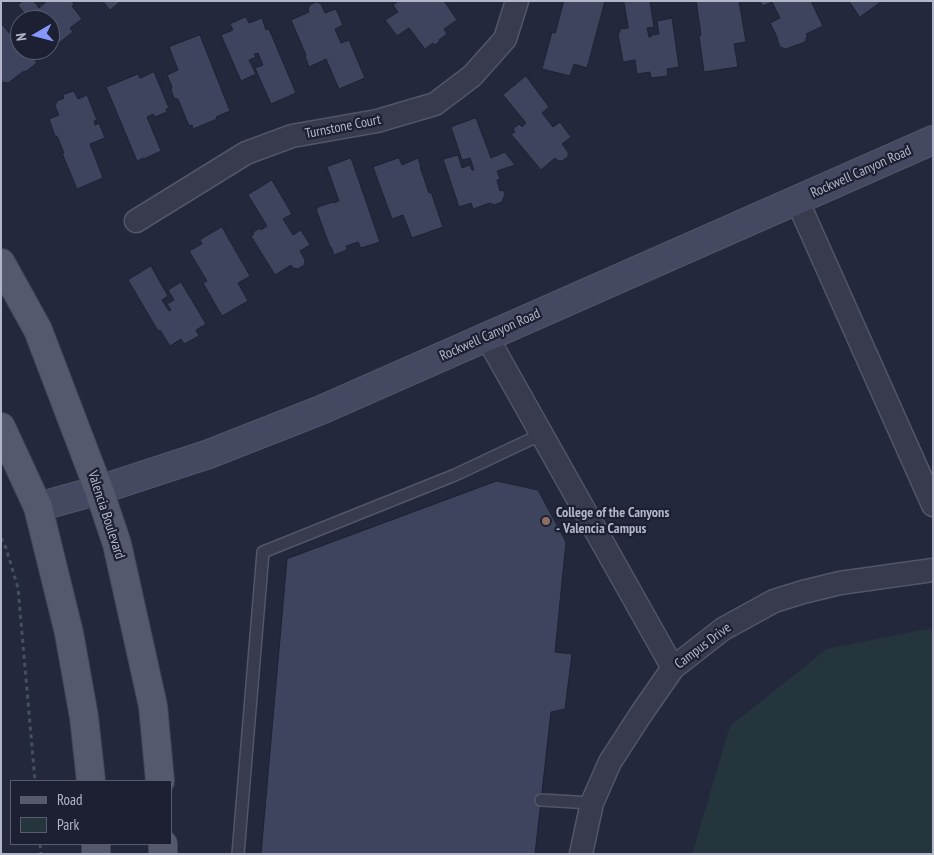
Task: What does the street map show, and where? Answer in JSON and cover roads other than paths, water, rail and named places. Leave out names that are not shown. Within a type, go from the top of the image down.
[{"type":"main road","name":"Valencia Boulevard","points":[[1,263],[38,330],[99,490],[117,544],[153,706],[160,780]]},
{"type":"main road","points":[[1,427],[38,507],[69,633],[84,717],[91,780]]},
{"type":"street","name":"Turnstone Court","points":[[136,221],[246,153],[292,136],[377,121],[435,104],[472,76],[505,39],[517,1]]},
{"type":"street","name":"Rockwell Canyon Road","points":[[38,507],[99,490],[209,454],[321,410],[933,140]]},
{"type":"street","points":[[797,200],[933,505]]},
{"type":"street","points":[[487,337],[673,668]]},
{"type":"street","name":"Campus Drive","points":[[581,854],[592,803],[610,762],[673,668],[723,629],[774,601],[840,583],[933,570]]},
{"type":"lane","points":[[238,854],[263,552],[455,475],[542,434]]},
{"type":"lane","points":[[541,800],[592,803]]},
{"type":"place","name":"College of the Canyons - Valencia Campus","points":[[546,521]]}]
